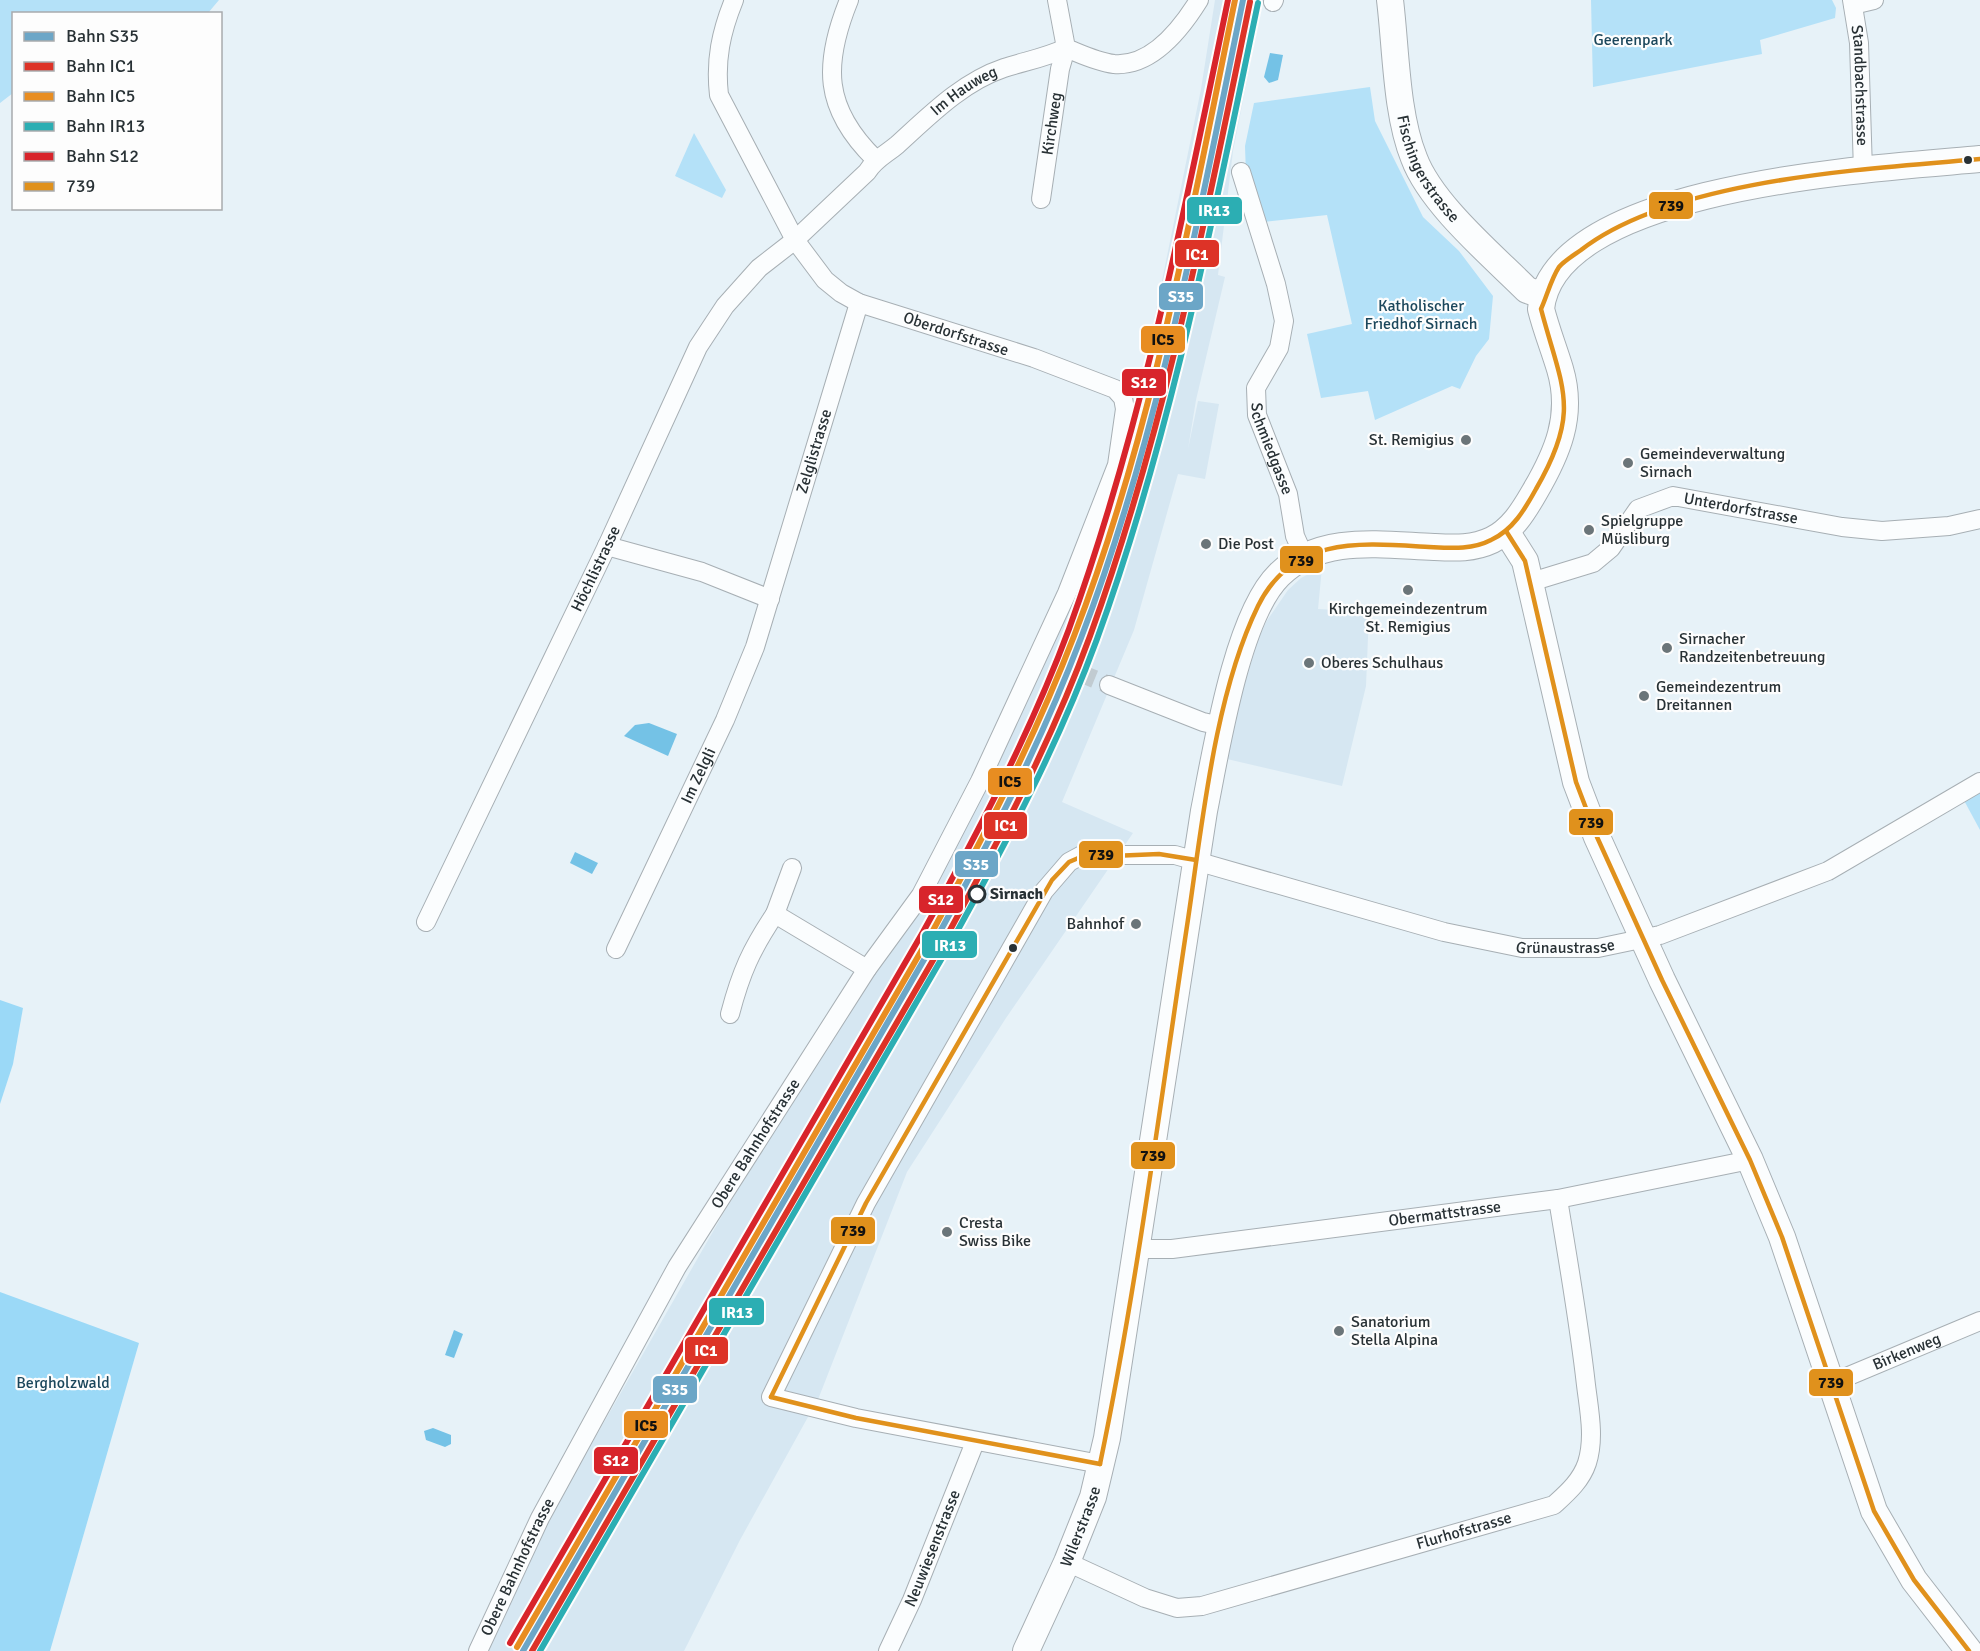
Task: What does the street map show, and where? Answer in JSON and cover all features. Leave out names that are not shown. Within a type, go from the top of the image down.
[{"type":"main road","name":"Fischingerstrasse","points":[[1390,0],[1405,129],[1414,160],[1426,181],[1456,218],[1527,290],[1542,295]]},
{"type":"main road","points":[[1221,726],[1245,636],[1258,605],[1277,577],[1304,556],[1327,548],[1364,544],[1463,548],[1484,543],[1506,531],[1516,521],[1557,451],[1564,427],[1565,392],[1540,309],[1542,295],[1553,273],[1576,252],[1650,213],[1724,190],[1863,171],[1980,159]]},
{"type":"main road","points":[[1506,531],[1525,561],[1531,582],[1542,645],[1576,782],[1597,837],[1750,1160],[1782,1237],[1874,1511],[1914,1580],[1969,1651]]},
{"type":"main road","name":"Wilerstrasse","points":[[1026,1651],[1067,1562],[1093,1497],[1100,1464],[1121,1362],[1196,860],[1221,726]]},
{"type":"street","name":"Oberdorfstrasse","points":[[734,0],[724,26],[718,52],[716,72],[719,95],[795,240],[825,279],[859,303],[1092,378],[1115,389],[1123,398],[1124,429],[1117,465],[1046,659]]},
{"type":"street","points":[[849,0],[832,53],[830,76],[833,95],[862,147],[875,159]]},
{"type":"street","points":[[1058,0],[1065,48],[1104,62],[1126,64],[1155,51],[1184,24],[1198,0]]},
{"type":"street","points":[[1852,2],[1874,0]]},
{"type":"street","name":"Standbachstrasse","points":[[1852,2],[1859,43],[1863,171]]},
{"type":"street","name":"Im Hauweg","points":[[795,240],[867,172],[875,159],[977,80],[1004,68],[1046,58],[1065,48]]},
{"type":"street","name":"Kirchweg","points":[[1041,199],[1065,48]]},
{"type":"street","name":"Schmiedgasse","points":[[1241,172],[1276,284],[1284,321],[1279,348],[1256,388],[1257,415],[1288,494],[1295,536],[1304,556]]},
{"type":"street","name":"Höchlistrasse","points":[[426,922],[607,546],[698,346],[725,306],[759,268],[795,240]]},
{"type":"street","name":"Zelglistrasse","points":[[770,599],[859,303]]},
{"type":"street","name":"Unterdorfstrasse","points":[[1531,582],[1593,563],[1611,548],[1638,509],[1672,496],[1882,531],[1949,526],[1980,519]]},
{"type":"street","points":[[607,546],[702,572],[770,599]]},
{"type":"street","name":"Im Zelgli","points":[[616,949],[725,720],[755,647],[770,599]]},
{"type":"street","name":"Obere Bahnhofstrasse","points":[[478,1651],[540,1518],[677,1267],[867,969],[921,895],[1046,659]]},
{"type":"street","points":[[1109,685],[1203,722],[1221,726]]},
{"type":"street","name":"Grünaustrasse","points":[[975,1442],[856,1418],[771,1397],[866,1203],[1052,880],[1069,862],[1090,853],[1112,856],[1159,854],[1196,860],[1221,870],[1444,932],[1522,948],[1598,948],[1660,935],[1828,871],[1980,782]]},
{"type":"street","points":[[730,1014],[739,978],[751,949],[775,914],[792,868]]},
{"type":"street","points":[[775,914],[867,969]]},
{"type":"street","name":"Obermattstrasse","points":[[1138,1249],[1172,1249],[1558,1198],[1750,1160]]},
{"type":"street","name":"Flurhofstrasse","points":[[1067,1562],[1145,1598],[1177,1608],[1202,1606],[1554,1505],[1575,1486],[1587,1464],[1590,1447],[1590,1422],[1580,1335],[1558,1198]]},
{"type":"street","name":"Birkenweg","points":[[1832,1383],[1980,1321]]},
{"type":"street","points":[[975,1442],[1100,1464]]},
{"type":"street","name":"Neuwiesenstrasse","points":[[888,1651],[912,1600],[975,1442]]},
{"type":"shaded area","points":[[1215,0],[1263,0],[1233,151],[1218,275],[1225,277],[1196,400],[1188,449],[1198,401],[1219,404],[1205,479],[1178,474],[1134,630],[1062,802],[1133,833],[1006,1018],[907,1172],[819,1397],[740,1540],[684,1651],[486,1651],[535,1543],[723,1214],[872,976],[936,887],[1031,690],[1129,443],[1201,89]]},
{"type":"shaded area","points":[[1270,53],[1283,55],[1278,80],[1269,83],[1264,77]]},
{"type":"shaded area","name":"Oberes Schulhaus","points":[[1322,567],[1318,609],[1369,612],[1366,686],[1342,786],[1227,759],[1240,699],[1258,640],[1266,622],[1288,590],[1301,578]]},
{"type":"shaded area","points":[[649,723],[677,734],[668,756],[624,736],[635,725]]},
{"type":"shaded area","points":[[575,852],[598,863],[592,874],[570,863]]},
{"type":"shaded area","points":[[454,1330],[463,1334],[454,1358],[445,1355]]},
{"type":"shaded area","points":[[433,1428],[451,1435],[451,1444],[445,1447],[426,1440],[424,1431]]},
{"type":"green space","points":[[0,0],[219,0],[209,12],[12,12],[12,94],[0,103]]},
{"type":"green space","name":"Geerenpark","points":[[1591,0],[1832,0],[1836,8],[1835,18],[1760,40],[1762,54],[1593,87]]},
{"type":"green space","name":"Katholischer Friedhof Sirnach","points":[[1370,87],[1375,121],[1423,217],[1459,251],[1493,296],[1489,339],[1476,356],[1460,389],[1452,386],[1375,420],[1368,391],[1321,398],[1307,334],[1352,324],[1327,215],[1264,222],[1246,175],[1245,146],[1254,103]]},
{"type":"green space","points":[[694,133],[726,190],[722,198],[675,176]]},
{"type":"green space","points":[[1980,782],[1980,830],[1960,793]]},
{"type":"green space","points":[[0,1000],[23,1008],[13,1064],[0,1104]]},
{"type":"green space","name":"Bergholzwald","points":[[0,1292],[139,1343],[50,1651],[0,1651]]},
{"type":"tunnel","points":[[1053,662],[1109,685]]},
{"type":"rail line","name":"S12","points":[[510,1643],[923,932],[983,821],[1037,707],[1069,629],[1119,474],[1160,318],[1228,0]]},
{"type":"rail line","name":"IC5","points":[[517,1647],[930,936],[1025,751],[1059,675],[1102,559],[1148,401],[1186,241],[1235,0]]},
{"type":"rail line","name":"S35","points":[[523,1651],[936,939],[995,828],[1049,716],[1109,561],[1155,402],[1193,242],[1243,0]]},
{"type":"rail line","name":"IC1","points":[[532,1651],[943,943],[1003,831],[1041,754],[1075,676],[1117,558],[1162,401],[1200,242],[1250,2]]},
{"type":"rail line","name":"IR13","points":[[540,1651],[949,946],[1010,834],[1048,757],[1082,679],[1124,561],[1169,404],[1207,244],[1258,3]]},
{"type":"transit line","name":"739","points":[[1100,1464],[1137,1263],[1204,805],[1220,721],[1230,680],[1243,642],[1258,606],[1273,583],[1290,566],[1310,555],[1332,548],[1355,545],[1469,547],[1499,536],[1512,525],[1527,504],[1550,462],[1559,439],[1563,418],[1564,399],[1561,380],[1541,309],[1559,267],[1569,258],[1620,226],[1666,207],[1717,193],[1772,182],[1882,167],[1980,159]]},
{"type":"transit line","name":"739","points":[[1506,531],[1525,561],[1576,782],[1597,837],[1662,980],[1750,1160],[1782,1237],[1874,1511],[1914,1580],[1969,1651]]},
{"type":"transit line","name":"739","points":[[771,1397],[866,1203],[1052,880],[1069,862],[1090,853],[1112,856],[1159,854],[1196,860]]},
{"type":"transit line","name":"739","points":[[771,1397],[856,1418],[1100,1464]]},
{"type":"place","name":"St. Remigius","points":[[1466,440]]},
{"type":"place","name":"Gemeindeverwaltung Sirnach","points":[[1628,463]]},
{"type":"place","name":"Spielgruppe Müsliburg","points":[[1589,530]]},
{"type":"place","name":"Die Post","points":[[1206,544]]},
{"type":"place","name":"Kirchgemeindezentrum St. Remigius","points":[[1408,590]]},
{"type":"place","name":"Sirnacher Randzeitenbetreuung","points":[[1667,648]]},
{"type":"place","name":"Oberes Schulhaus","points":[[1309,663]]},
{"type":"place","name":"Gemeindezentrum Dreitannen","points":[[1644,696]]},
{"type":"place","name":"Sirnach","points":[[977,894]]},
{"type":"place","name":"Bahnhof","points":[[1136,924]]},
{"type":"place","name":"Cresta Swiss Bike","points":[[947,1232]]},
{"type":"place","name":"Sanatorium Stella Alpina","points":[[1339,1331]]}]
